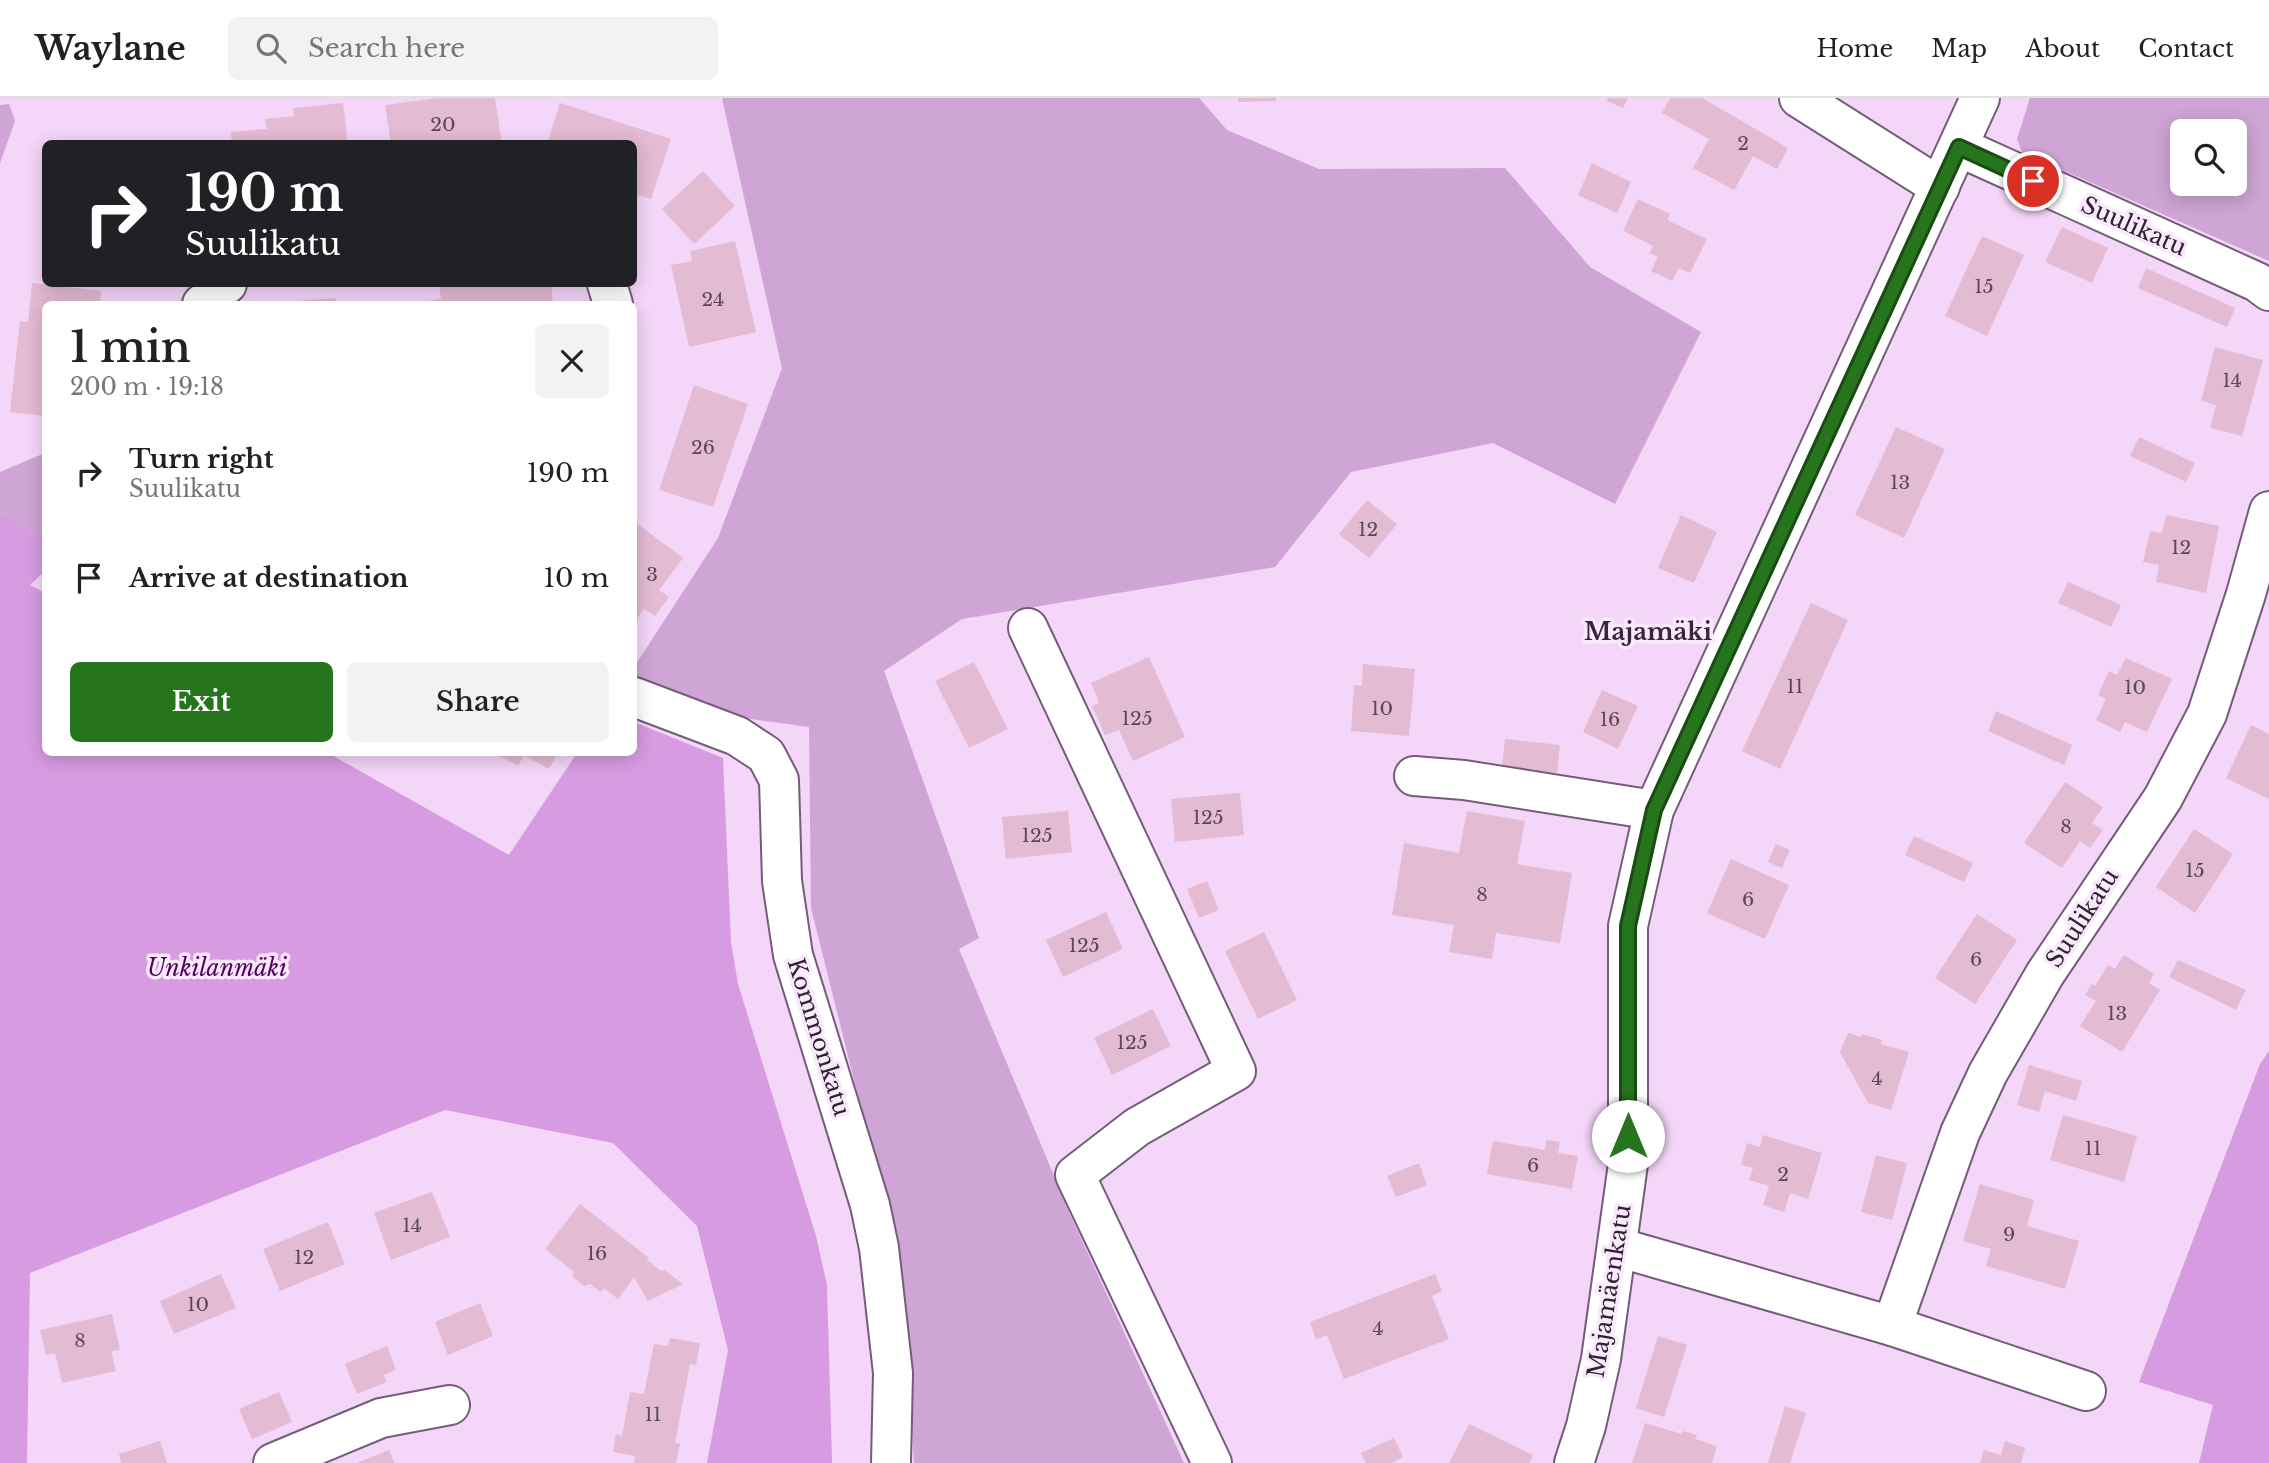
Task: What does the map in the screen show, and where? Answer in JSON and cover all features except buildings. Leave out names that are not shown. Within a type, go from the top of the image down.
[{"type":"street","points":[[1799,98],[1940,187]]},
{"type":"street","name":"Majamäenkatu","points":[[1574,1463],[1586,1426],[1601,1359],[1628,1164],[1628,926],[1654,810],[1980,98]]},
{"type":"street","name":"Suulikatu","points":[[1959,147],[2257,282],[2269,291]]},
{"type":"street","points":[[206,301],[223,287]]},
{"type":"street","name":"Suulikatu","points":[[1892,1326],[1960,1133],[1989,1073],[2045,974],[2163,798],[2207,714],[2246,594],[2269,511]]},
{"type":"street","points":[[1028,628],[1236,1071],[1137,1127],[1075,1175],[1212,1463]]},
{"type":"street","name":"Kommonkatu","points":[[637,698],[737,736],[766,755],[779,780],[782,881],[793,956],[870,1205],[879,1248],[893,1373],[891,1463]]},
{"type":"street","points":[[1414,776],[1464,779],[1654,810]]},
{"type":"street","points":[[1617,1247],[1892,1326],[2086,1391]]},
{"type":"street","points":[[273,1463],[381,1418],[450,1405]]},
{"type":"shaded area","points":[[722,98],[1199,98],[1227,130],[1319,169],[1505,168],[1590,267],[1701,332],[1615,504],[1493,443],[1351,472],[1275,567],[962,619],[884,671],[979,938],[959,949],[1070,1214],[1184,1463],[914,1463],[906,1305],[878,1176],[811,908],[809,727],[729,716],[677,698],[637,677],[637,662],[718,538],[782,368]]},
{"type":"shaded area","points":[[2030,98],[2269,98],[2269,261],[2022,152],[2017,139]]},
{"type":"shaded area","points":[[9,104],[15,121],[0,163],[0,105]]},
{"type":"shaded area","points":[[42,454],[42,535],[0,513],[0,472]]},
{"type":"green space","name":"Unkilanmäki","points":[[0,513],[42,535],[42,574],[30,585],[42,591],[42,756],[333,756],[509,855],[575,756],[637,756],[637,723],[723,758],[731,942],[738,984],[816,1236],[827,1285],[832,1463],[707,1463],[728,1350],[697,1226],[613,1143],[445,1110],[30,1273],[27,1463],[0,1463]]},
{"type":"green space","points":[[2269,1051],[2269,1463],[2199,1463],[2213,1405],[2139,1382],[2260,1064]]},
{"type":"district","name":"Majamäki","points":[[1648,632]]},
{"type":"route","points":[[1628,1136],[1628,926],[1654,810],[1959,147],[2033,181]]}]
